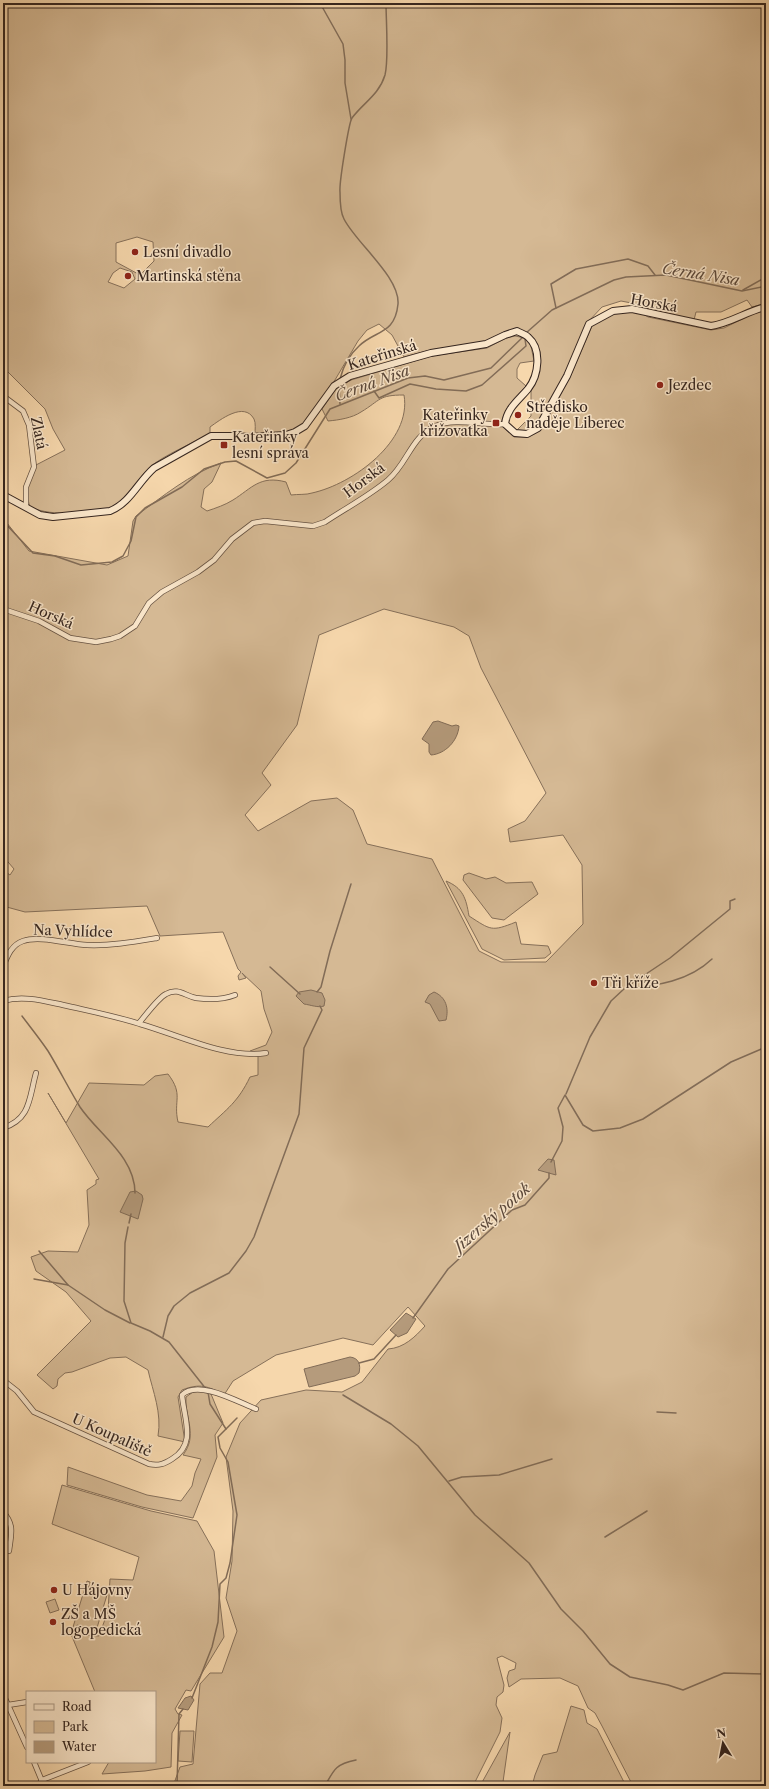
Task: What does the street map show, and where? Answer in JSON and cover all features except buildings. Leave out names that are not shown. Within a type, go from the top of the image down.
[{"type":"street","name":"Horská","points":[[3,609],[39,621],[70,638],[96,642],[116,638],[136,626],[149,603],[157,596],[208,564],[232,539],[253,523],[264,521],[313,526],[325,522],[389,479],[405,459],[420,436],[436,426],[454,422],[487,425],[505,424],[515,433],[527,434],[538,428],[563,383],[589,324],[613,312],[632,309],[711,326],[723,325],[753,310],[766,307]]},
{"type":"street","name":"Kateřinská","points":[[3,495],[40,515],[53,517],[110,511],[118,508],[127,500],[154,468],[211,436],[249,437],[286,435],[296,432],[305,426],[334,386],[350,376],[431,353],[486,344],[517,331],[530,339],[535,345],[537,352],[536,375],[529,388],[510,408],[506,416],[505,424]]},
{"type":"street","name":"Zlatá","points":[[3,396],[23,411],[29,425],[34,467],[26,487],[26,507]]},
{"type":"street","name":"Na Vyhlídce","points":[[3,967],[14,946],[23,940],[39,939],[87,945],[120,944],[157,938]]},
{"type":"street","points":[[139,1023],[166,994],[175,991],[185,993],[194,998],[221,1000],[235,995]]},
{"type":"street","points":[[3,1001],[27,998],[139,1023],[229,1052],[248,1055],[266,1053]]},
{"type":"street","points":[[3,1128],[19,1121],[24,1115],[36,1073]]},
{"type":"street","name":"U Koupaliště","points":[[3,1380],[17,1391],[34,1412],[156,1466],[162,1465],[175,1457],[184,1447],[188,1434],[182,1396],[187,1391],[205,1389],[255,1408]]},
{"type":"street","points":[[3,1512],[10,1520],[11,1529],[9,1551],[3,1550]]},
{"type":"street","points":[[3,1694],[26,1745]]},
{"type":"street","points":[[8,1705],[26,1702]]},
{"type":"street","points":[[35,1763],[44,1786]]},
{"type":"street","points":[[38,1786],[42,1780],[85,1763]]},
{"type":"green space","points":[[3,3],[766,3],[766,304],[752,307],[747,300],[721,312],[696,312],[694,320],[651,311],[642,305],[621,301],[602,307],[587,323],[565,375],[536,426],[527,431],[516,431],[531,416],[531,390],[538,375],[540,356],[537,343],[528,333],[514,329],[504,332],[485,342],[430,350],[404,357],[392,335],[379,324],[367,330],[358,341],[332,385],[303,424],[294,430],[255,434],[255,421],[250,414],[238,412],[232,414],[210,427],[210,434],[171,454],[150,467],[122,501],[109,509],[70,513],[50,512],[30,507],[28,500],[28,486],[36,465],[65,450],[53,429],[45,409],[3,367]],"holes":[[[137,237],[153,242],[154,261],[140,275],[116,262],[116,243]],[[120,268],[132,272],[135,279],[124,288],[108,282],[113,273]]]},
{"type":"green space","points":[[766,310],[766,1786],[633,1786],[595,1713],[588,1708],[578,1686],[560,1678],[521,1679],[509,1687],[507,1678],[509,1671],[515,1669],[516,1663],[502,1656],[497,1658],[504,1685],[503,1692],[497,1697],[496,1705],[502,1718],[500,1732],[473,1786],[173,1786],[180,1767],[193,1764],[200,1684],[210,1673],[222,1673],[237,1631],[226,1598],[232,1561],[233,1511],[226,1457],[240,1423],[261,1400],[306,1390],[342,1392],[362,1382],[388,1349],[399,1347],[404,1344],[413,1338],[425,1326],[408,1307],[373,1345],[343,1338],[276,1355],[233,1381],[224,1395],[204,1386],[182,1390],[178,1397],[185,1442],[158,1436],[158,1411],[148,1370],[126,1357],[110,1358],[72,1372],[65,1373],[58,1379],[57,1386],[53,1389],[37,1375],[91,1321],[66,1292],[36,1271],[31,1257],[48,1251],[78,1252],[89,1225],[87,1190],[96,1184],[96,1180],[99,1179],[48,1093],[66,1123],[89,1083],[144,1085],[155,1076],[168,1074],[176,1087],[178,1122],[208,1127],[236,1099],[246,1086],[250,1077],[258,1075],[258,1056],[252,1055],[250,1051],[266,1045],[272,1032],[264,1009],[261,991],[242,973],[246,978],[239,980],[238,976],[241,972],[238,969],[223,932],[160,936],[147,906],[25,912],[3,906],[3,870],[10,875],[14,869],[3,856],[3,518],[29,551],[107,565],[128,556],[133,521],[136,516],[188,479],[221,463],[212,482],[204,489],[201,507],[207,511],[230,502],[251,487],[263,481],[277,480],[286,482],[291,495],[307,494],[328,488],[361,470],[376,458],[389,444],[399,428],[404,412],[404,395],[384,397],[354,416],[328,421],[322,409],[336,389],[351,380],[431,356],[487,348],[506,338],[515,336],[525,338],[531,346],[534,361],[520,363],[517,369],[517,378],[526,386],[507,408],[501,425],[514,437],[528,437],[540,431],[570,377],[592,326],[605,313],[639,311],[648,317],[711,330],[724,328],[754,313]],"holes":[[[384,609],[454,627],[469,636],[481,668],[546,793],[525,821],[508,829],[510,842],[563,835],[582,865],[583,924],[546,962],[501,962],[479,951],[432,859],[367,844],[353,810],[337,798],[311,801],[258,831],[245,815],[271,785],[262,773],[297,725],[319,635]]]},
{"type":"green space","points":[[469,873],[486,879],[495,877],[506,883],[532,882],[538,894],[504,920],[492,918],[463,880],[464,875]]},
{"type":"green space","points":[[446,881],[460,890],[463,894],[467,904],[469,916],[491,928],[501,927],[516,922],[521,944],[548,946],[551,953],[545,958],[504,960],[482,949]]},
{"type":"green space","points":[[201,1391],[211,1394],[223,1423],[215,1435],[217,1457],[193,1518],[142,1507],[67,1485],[68,1467],[147,1495],[181,1501],[192,1486],[195,1473],[201,1459],[183,1455],[190,1441],[190,1427],[186,1397],[193,1392]]},
{"type":"green space","points":[[62,1485],[151,1511],[197,1521],[214,1551],[224,1637],[191,1691],[186,1690],[175,1709],[178,1714],[182,1715],[172,1733],[171,1767],[145,1771],[102,1774],[108,1763],[156,1763],[156,1691],[95,1691],[71,1634],[99,1636],[108,1611],[110,1579],[133,1580],[139,1557],[52,1524]]},
{"type":"green space","points":[[87,1581],[90,1582],[88,1589],[107,1595],[96,1631],[77,1625],[76,1628],[73,1627]]},
{"type":"green space","points":[[55,1599],[59,1610],[50,1613],[46,1602]]},
{"type":"green space","points":[[571,1706],[584,1710],[587,1723],[597,1729],[626,1786],[532,1786],[543,1755],[557,1752]]},
{"type":"green space","points":[[180,1731],[194,1731],[192,1762],[178,1761]]},
{"type":"green space","points":[[510,1732],[503,1782],[531,1786],[480,1786]]},
{"type":"water","points":[[438,721],[452,726],[459,726],[458,732],[450,746],[441,752],[431,755],[429,752],[429,744],[422,739],[433,722]]},
{"type":"water","points":[[311,990],[322,993],[325,1000],[324,1006],[317,1007],[304,1004],[296,996],[299,992]]},
{"type":"water","points":[[434,992],[438,994],[446,1003],[446,1020],[439,1021],[430,1004],[425,1002],[429,995]]},
{"type":"water","points":[[548,1159],[554,1160],[556,1175],[538,1170]]},
{"type":"water","points":[[136,1191],[142,1195],[143,1199],[138,1219],[120,1212],[130,1192]]},
{"type":"water","points":[[406,1313],[416,1319],[407,1333],[398,1337],[390,1330]]},
{"type":"water","points":[[350,1357],[359,1362],[359,1373],[355,1376],[309,1387],[304,1369]]},
{"type":"water","points":[[191,1696],[194,1700],[188,1710],[178,1708],[185,1698]]},
{"type":"waterway","points":[[320,3],[343,44],[345,83],[351,119]]},
{"type":"waterway","points":[[340,379],[352,353],[365,341],[389,327],[396,314],[398,304],[397,294],[392,283],[344,219],[340,198],[340,186],[352,118],[379,88],[385,75],[387,50],[386,3]]},
{"type":"waterway","points":[[556,308],[551,284],[576,269],[628,259],[648,266],[655,275]]},
{"type":"waterway","name":"Černá Nisa","points":[[526,333],[552,310],[614,280],[626,277],[666,275],[742,291],[766,286]]},
{"type":"waterway","points":[[743,290],[766,277]]},
{"type":"waterway","name":"Černá Nisa","points":[[3,521],[33,553],[55,556],[81,565],[112,562],[123,556],[131,541],[136,517],[145,508],[182,487],[204,469],[225,462],[236,461],[267,478],[285,473],[296,463],[330,409],[408,378],[425,376],[444,380],[491,368],[524,336]]},
{"type":"waterway","points":[[374,391],[379,398],[410,384],[436,389],[466,391],[482,385],[526,346],[525,339]]},
{"type":"waterway","points":[[339,385],[340,404]]},
{"type":"waterway","points":[[317,992],[321,987],[330,951],[351,884]]},
{"type":"waterway","points":[[566,1094],[590,1037],[611,1001],[625,988],[670,958],[730,909],[730,901],[735,899]]},
{"type":"waterway","points":[[627,988],[650,986],[672,981],[693,973],[712,959]]},
{"type":"waterway","points":[[270,967],[300,994]]},
{"type":"waterway","points":[[163,1337],[168,1316],[174,1306],[190,1293],[229,1273],[246,1251],[254,1237],[299,1114],[304,1048],[322,1010],[320,1006]]},
{"type":"waterway","points":[[22,1016],[48,1051],[80,1107],[122,1157],[129,1168],[135,1193]]},
{"type":"waterway","name":"Jizerský potok","points":[[551,1162],[562,1141],[563,1127],[558,1108],[565,1095],[583,1125],[593,1131],[620,1128],[643,1119],[731,1062],[766,1047]]},
{"type":"waterway","name":"Jizerský potok","points":[[413,1318],[448,1269],[512,1210],[525,1205],[549,1178],[549,1173]]},
{"type":"waterway","points":[[129,1223],[131,1214]]},
{"type":"waterway","points":[[128,1227],[125,1243],[124,1301],[131,1323],[150,1331],[169,1342],[206,1389]]},
{"type":"waterway","points":[[39,1251],[68,1285],[105,1310],[130,1323]]},
{"type":"waterway","points":[[34,1279],[68,1285]]},
{"type":"waterway","name":"Jizerský potok","points":[[359,1363],[374,1359],[396,1335]]},
{"type":"waterway","points":[[208,1392],[210,1404],[226,1429]]},
{"type":"waterway","points":[[343,1395],[391,1424],[418,1446],[475,1515],[529,1563],[561,1609],[583,1631],[610,1664],[630,1677],[668,1685],[683,1690],[724,1673],[766,1674]]},
{"type":"waterway","points":[[657,1412],[676,1413]]},
{"type":"waterway","name":"Jizerský potok","points":[[192,1698],[212,1647],[218,1622],[220,1584],[226,1578],[230,1563],[237,1515],[228,1462],[220,1448],[218,1437],[237,1418]]},
{"type":"waterway","points":[[449,1481],[462,1477],[499,1475],[552,1459]]},
{"type":"waterway","points":[[605,1537],[647,1511]]},
{"type":"waterway","name":"Jizerský potok","points":[[177,1786],[179,1714],[183,1709]]},
{"type":"waterway","points":[[325,1786],[336,1768],[344,1763],[356,1760]]},
{"type":"place","name":"Lesní divadlo","points":[[135,252]]},
{"type":"place","name":"Martinská stěna","points":[[128,276]]},
{"type":"place","name":"Jezdec","points":[[660,385]]},
{"type":"place","name":"Středisko naděje Liberec","points":[[518,415]]},
{"type":"place","name":"Kateřinky křižovatka","points":[[496,423]]},
{"type":"place","name":"Kateřinky lesní správa","points":[[224,445]]},
{"type":"place","name":"Tři kříže","points":[[594,983]]},
{"type":"place","name":"U Hájovny","points":[[54,1590]]},
{"type":"place","name":"ZŠ a MŠ logopedická","points":[[53,1622]]}]
